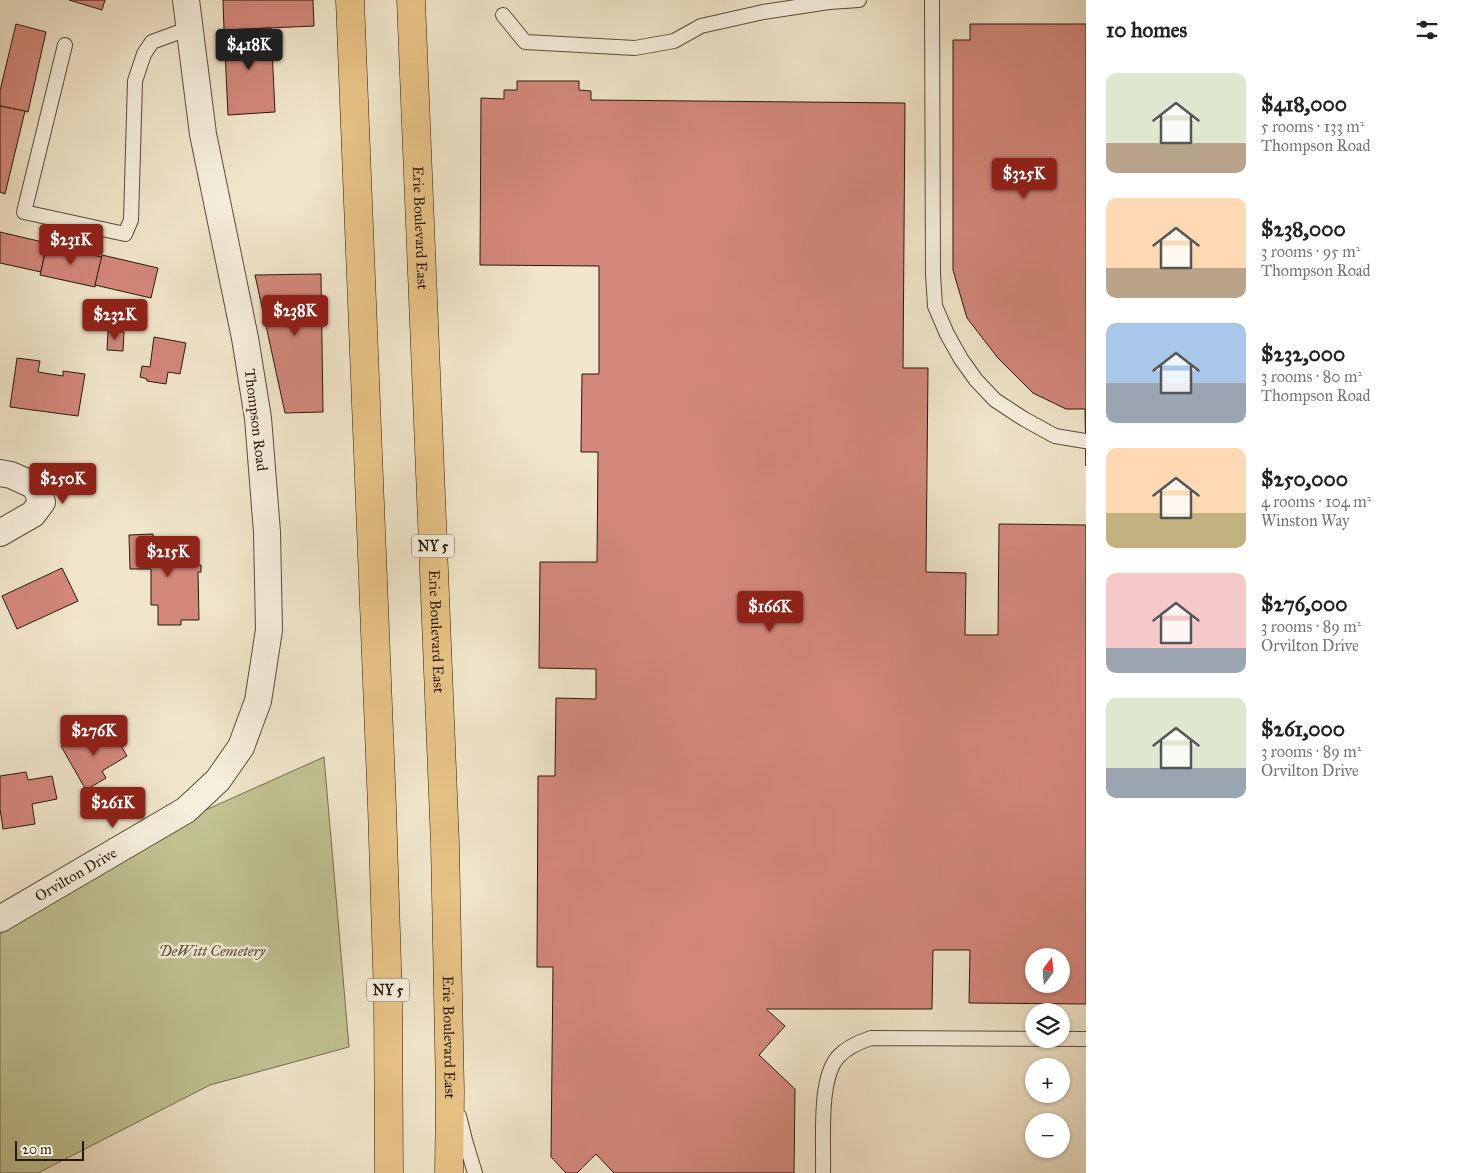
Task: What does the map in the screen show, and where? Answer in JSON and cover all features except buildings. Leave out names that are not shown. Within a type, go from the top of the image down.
[{"type":"main road","name":"NY 5","points":[[350,0],[382,808],[388,997],[389,1173]]},
{"type":"main road","name":"Erie Boulevard East","points":[[411,0],[445,844],[450,1091],[449,1173]]},
{"type":"street","name":"Thompson Road","points":[[186,0],[203,134],[258,418],[268,532],[269,630],[258,701],[238,751]]},
{"type":"street","points":[[0,533],[33,514],[42,502],[35,486],[5,474]]},
{"type":"street","name":"Orvilton Drive","points":[[0,920],[186,810],[218,780],[238,751]]},
{"type":"lane","points":[[503,15],[525,42],[635,48],[674,41],[701,26],[762,6],[859,0]]},
{"type":"lane","points":[[932,0],[933,274],[935,306],[947,334],[961,359],[976,380],[995,400],[1055,436],[1085,440]]},
{"type":"lane","points":[[65,45],[24,212],[125,234],[131,220],[132,204],[134,81],[144,54],[152,42],[190,28]]},
{"type":"lane","points":[[824,1173],[824,1102],[828,1077],[838,1057],[857,1043],[871,1038],[1086,1040]]},
{"type":"lane","points":[[450,1091],[461,1120],[475,1173]]},
{"type":"green space","name":"DeWitt Cemetery","points":[[324,757],[349,1047],[210,1085],[38,1173],[0,1173],[0,928],[190,817]]}]
